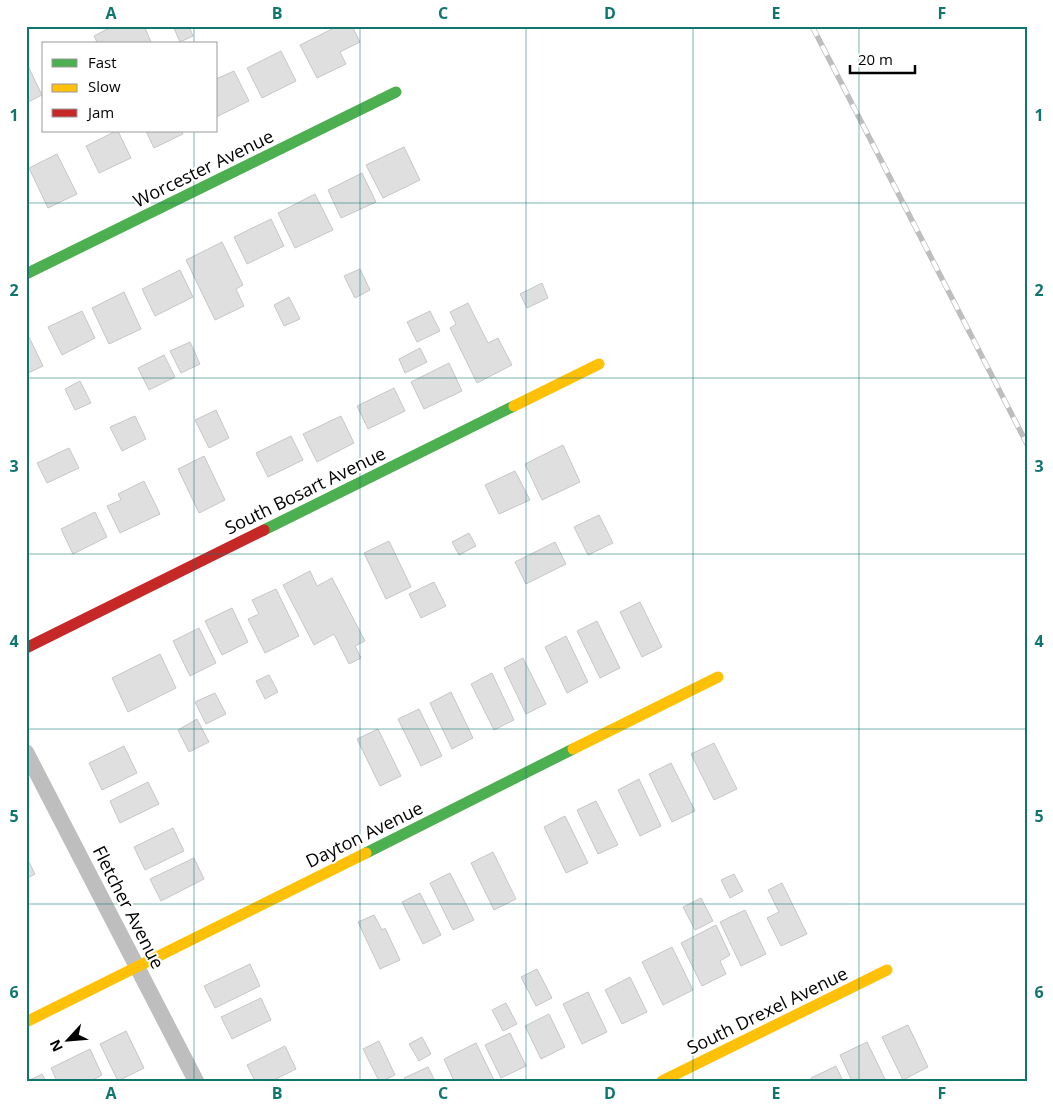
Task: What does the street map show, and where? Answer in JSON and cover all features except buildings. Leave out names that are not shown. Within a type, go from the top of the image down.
[{"type":"street","name":"Worcester Avenue","points":[[26,274],[396,92]]},
{"type":"street","name":"South Bosart Avenue","points":[[26,648],[599,364]]},
{"type":"street","name":"Dayton Avenue","points":[[26,1022],[718,678]]},
{"type":"street","name":"Fletcher Avenue","points":[[26,752],[196,1081]]},
{"type":"street","name":"South Drexel Avenue","points":[[662,1081],[887,970]]},
{"type":"railway","points":[[812,26],[1027,444]]},
{"type":"traffic: fast","points":[[26,274],[396,92]]},
{"type":"traffic: fast","points":[[264,530],[514,406]]},
{"type":"traffic: fast","points":[[366,853],[573,749]]},
{"type":"traffic: slow","points":[[514,406],[599,364]]},
{"type":"traffic: slow","points":[[573,749],[718,677]]},
{"type":"traffic: slow","points":[[26,1022],[366,853]]},
{"type":"traffic: slow","points":[[662,1081],[887,970]]},
{"type":"traffic: jam","points":[[26,648],[264,530]]}]
